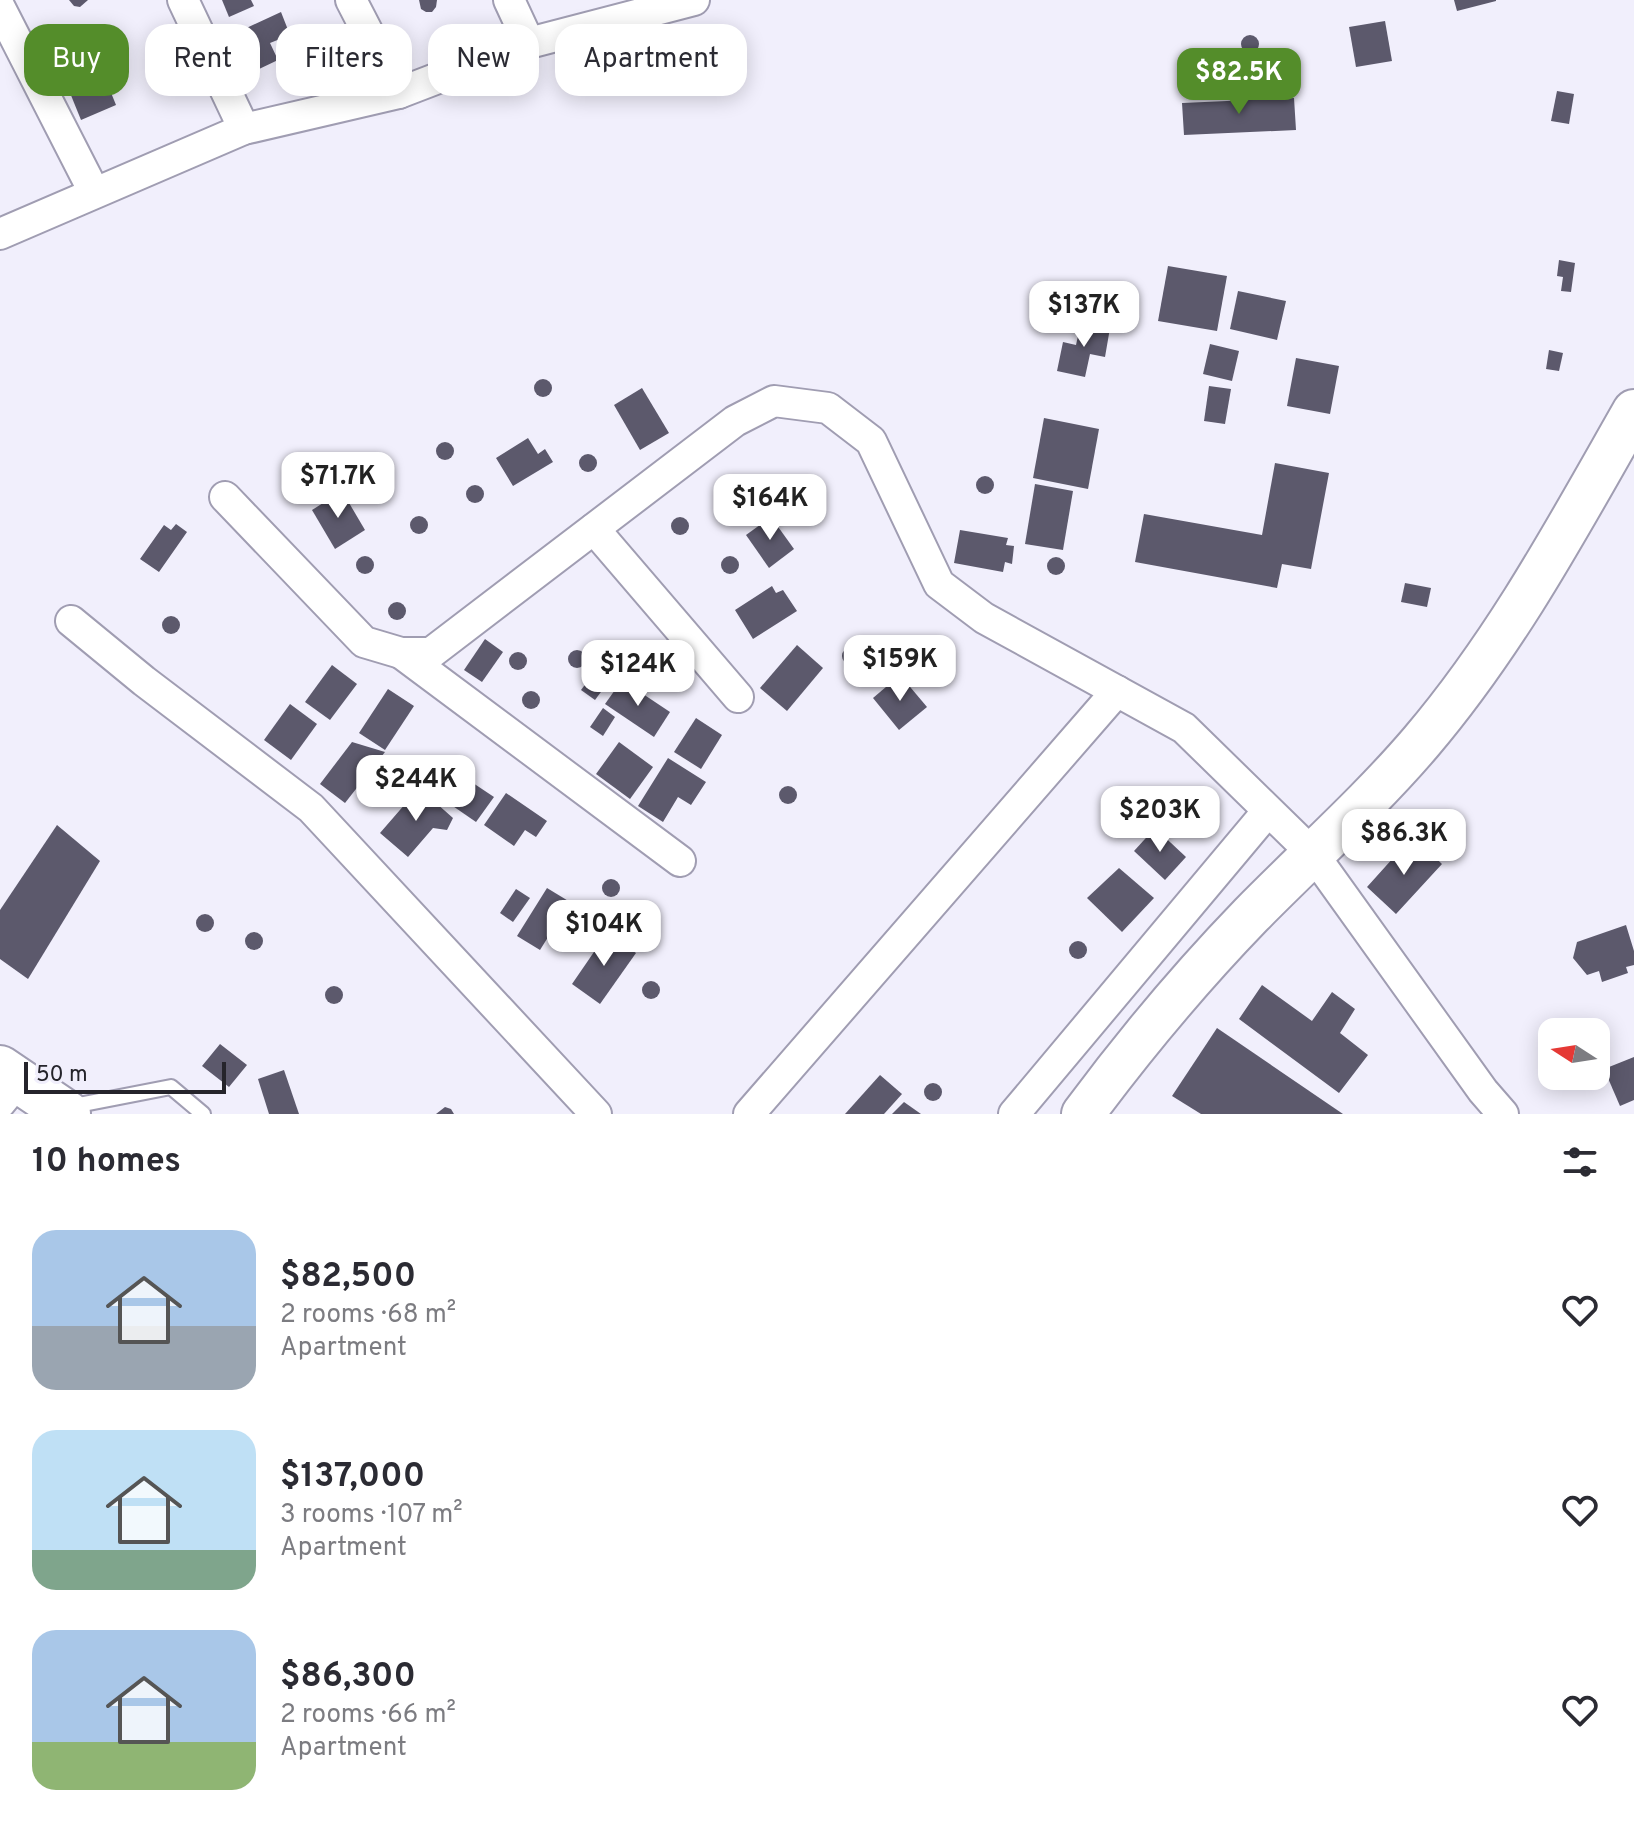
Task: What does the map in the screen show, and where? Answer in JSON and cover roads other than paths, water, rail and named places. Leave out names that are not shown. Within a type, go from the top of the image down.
[{"type":"highway","points":[[6,1084],[64,1111]]},
{"type":"street","points":[[183,0],[244,129]]},
{"type":"street","points":[[351,0],[363,24]]},
{"type":"street","points":[[509,0],[520,24]]},
{"type":"street","points":[[539,40],[682,2]]},
{"type":"street","points":[[0,8],[94,192]]},
{"type":"street","points":[[0,234],[244,129],[386,96]]},
{"type":"street","points":[[225,497],[364,642],[401,653],[431,653],[735,421],[774,401],[828,408],[871,441],[939,584],[984,618],[1184,728],[1313,854],[1483,1091],[1503,1114]]},
{"type":"street","points":[[1083,1114],[1176,996],[1252,914],[1421,743],[1482,663],[1542,572],[1634,411]]},
{"type":"street","points":[[594,529],[738,697]]},
{"type":"street","points":[[71,621],[144,681],[311,808],[596,1114]]},
{"type":"street","points":[[401,653],[680,861]]},
{"type":"street","points":[[749,1114],[1117,691]]},
{"type":"street","points":[[1014,1114],[1268,811]]},
{"type":"lane","points":[[64,1111],[171,1087],[203,1114]]}]
